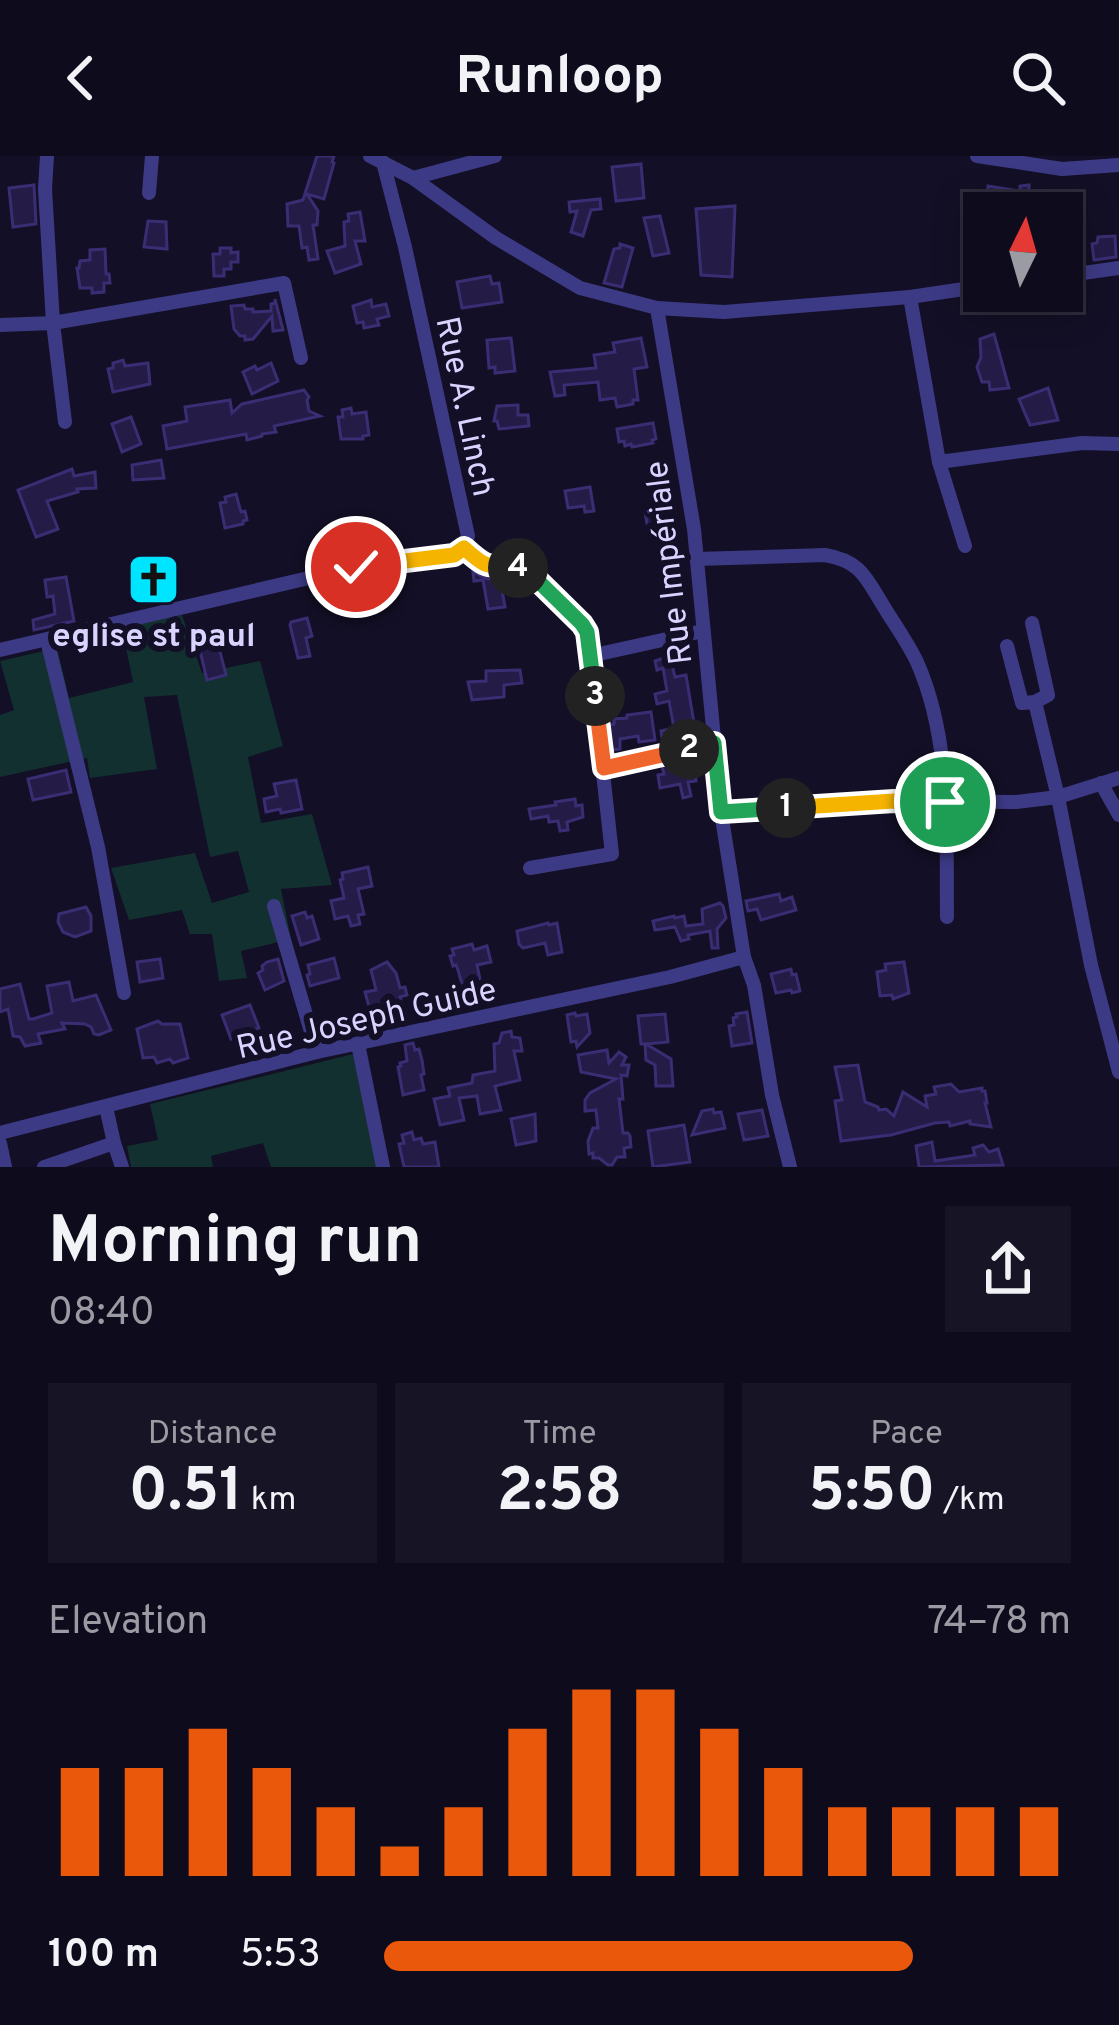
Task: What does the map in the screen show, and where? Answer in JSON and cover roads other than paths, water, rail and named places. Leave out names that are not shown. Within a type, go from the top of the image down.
[{"type":"street","points":[[47,156],[53,323],[64,422]]},
{"type":"street","points":[[149,193],[152,156]]},
{"type":"street","points":[[413,178],[495,156]]},
{"type":"street","points":[[977,156],[1062,169],[1119,165]]},
{"type":"street","points":[[377,159],[580,288],[657,308],[724,312],[963,289]]},
{"type":"street","name":"Rue A. Linch","points":[[0,650],[356,567],[454,555],[464,548],[468,536],[405,247],[377,159]]},
{"type":"street","points":[[1083,273],[1119,268]]},
{"type":"street","points":[[0,325],[53,323],[284,283],[301,358]]},
{"type":"street","points":[[910,297],[939,462],[965,547]]},
{"type":"street","name":"Rue Impériale","points":[[657,308],[697,559],[721,812],[744,956],[790,1167]]},
{"type":"street","points":[[939,462],[1082,443],[1119,444]]},
{"type":"street","points":[[464,548],[491,568],[527,570],[587,632],[611,855],[530,868]]},
{"type":"street","points":[[697,559],[826,554],[862,570],[916,661],[935,716],[945,802],[946,917]]},
{"type":"street","points":[[1007,646],[1022,703],[1048,695],[1032,623]]},
{"type":"street","points":[[590,656],[703,632]]},
{"type":"street","points":[[46,640],[98,847],[124,993]]},
{"type":"street","points":[[1035,702],[1091,965],[1119,1072]]},
{"type":"street","points":[[604,768],[714,743]]},
{"type":"street","points":[[721,812],[894,801],[1016,802],[1058,797],[1119,778]]},
{"type":"street","points":[[1102,783],[1119,815]]},
{"type":"street","points":[[274,906],[317,1052]]},
{"type":"street","name":"Rue Joseph Guide","points":[[0,1133],[317,1052],[670,977],[744,956]]},
{"type":"street","points":[[358,1044],[383,1167]]},
{"type":"street","points":[[106,1107],[122,1167]]},
{"type":"street","points":[[0,1143],[5,1167]]},
{"type":"street","points":[[44,1167],[114,1143]]},
{"type":"place","name":"eglise st paul","points":[[154,580]]}]
